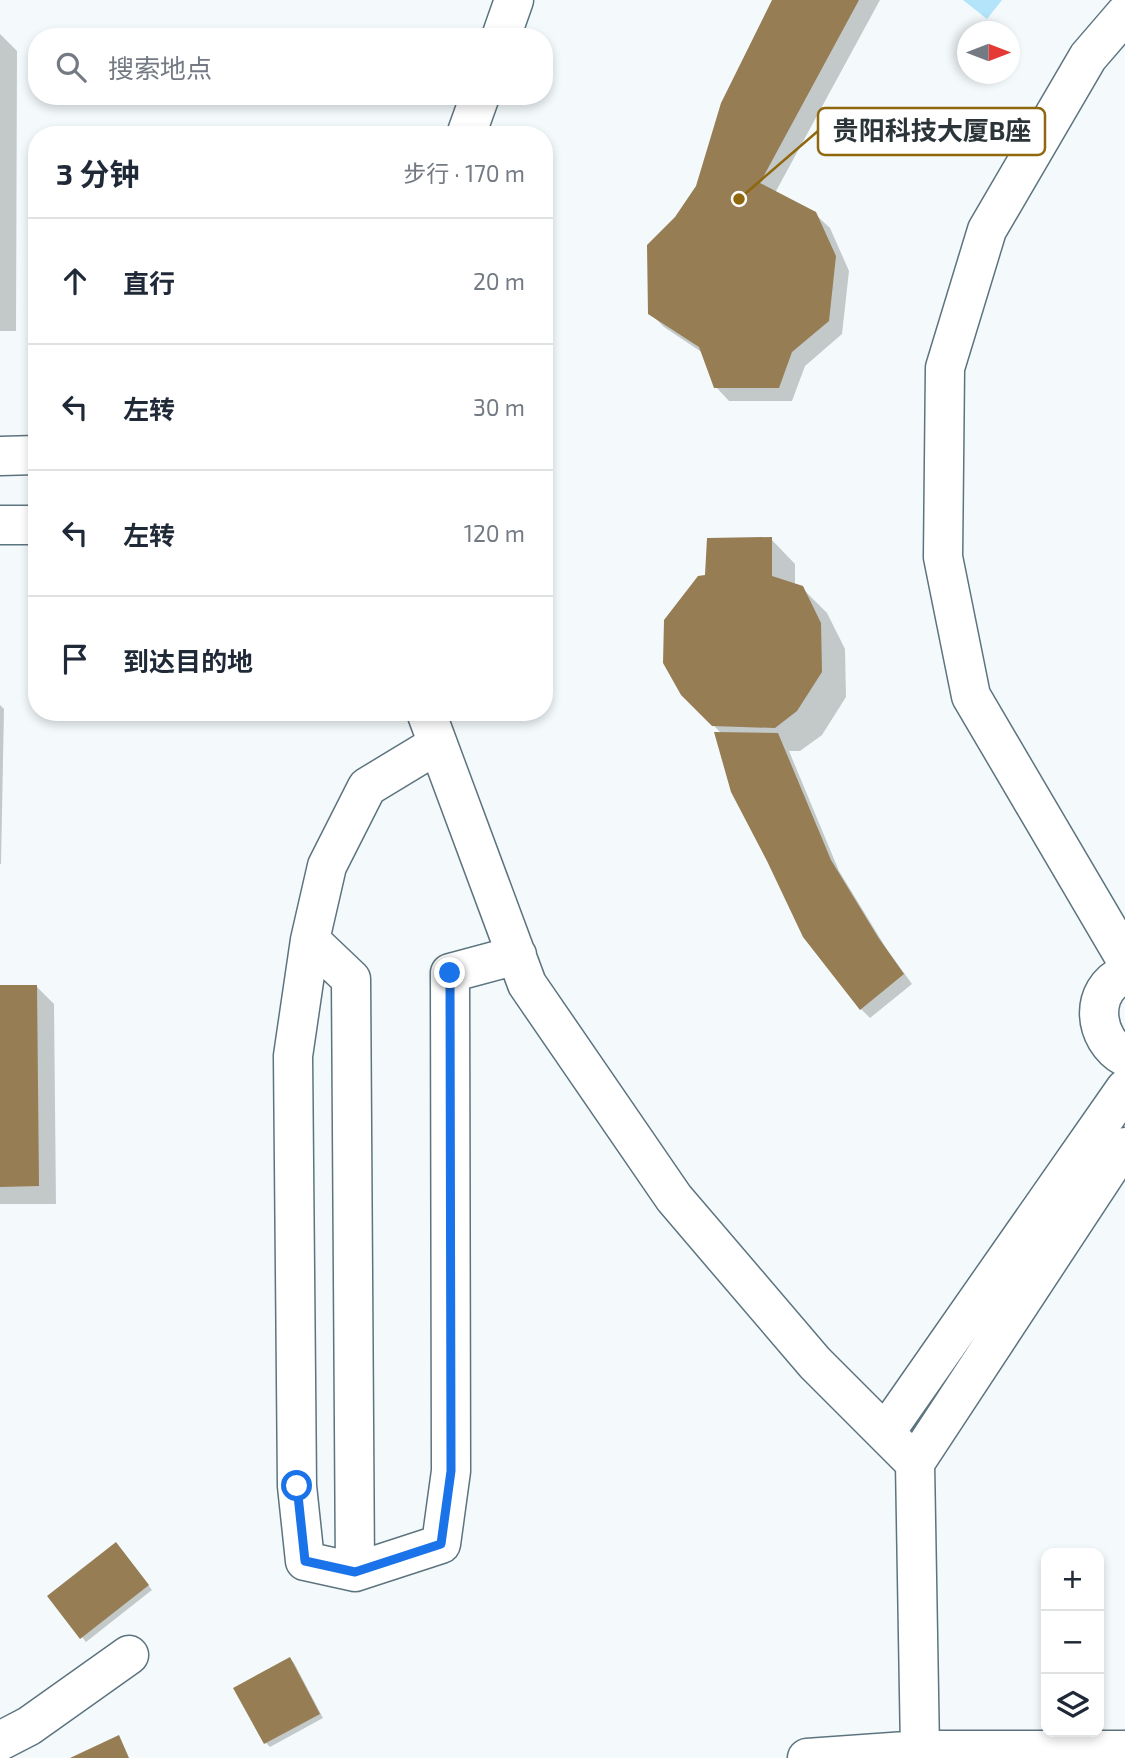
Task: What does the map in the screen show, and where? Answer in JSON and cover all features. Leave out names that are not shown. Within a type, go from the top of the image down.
[{"type":"street","points":[[504,28],[514,0]]},
{"type":"street","points":[[1125,14],[1088,57],[987,230],[945,368],[943,543],[943,557],[971,696],[1125,958]]},
{"type":"street","points":[[469,126],[477,105]]},
{"type":"street","points":[[0,456],[28,455]]},
{"type":"street","points":[[0,525],[28,525]]},
{"type":"street","points":[[517,955],[450,973],[451,1471],[441,1544],[355,1572],[305,1561],[297,1486],[293,1056],[310,940],[327,866],[367,787],[432,728],[517,955],[527,984],[674,1198],[815,1363],[915,1463]]},
{"type":"street","points":[[310,940],[351,979],[355,1572]]},
{"type":"street","points":[[1125,974],[1109,986],[1101,999],[1099,1013],[1100,1028],[1106,1041],[1125,1057]]},
{"type":"street","points":[[885,1433],[1125,1089]]},
{"type":"street","points":[[920,1750],[915,1463],[1125,1147]]},
{"type":"street","points":[[0,1741],[29,1726],[129,1655]]},
{"type":"street","points":[[807,1758],[920,1750],[1125,1750]]},
{"type":"shaded area","points":[[963,0],[1002,0],[987,19]]},
{"type":"building","points":[[772,0],[859,0],[760,183],[816,212],[836,256],[829,321],[792,352],[779,388],[714,388],[699,347],[648,314],[647,245],[675,217],[696,186],[721,103]]},
{"type":"building","points":[[772,537],[772,576],[803,586],[821,623],[822,672],[797,711],[775,728],[712,726],[681,695],[663,663],[664,620],[698,576],[705,575],[707,538]]},
{"type":"building","points":[[714,732],[778,733],[831,860],[904,974],[860,1010],[803,937],[731,792]]},
{"type":"building","points":[[0,985],[37,985],[39,1186],[0,1187]]},
{"type":"building","points":[[116,1542],[149,1585],[80,1639],[47,1596]]},
{"type":"building","points":[[290,1657],[320,1714],[264,1744],[233,1688]]},
{"type":"building","points":[[119,1735],[129,1758],[70,1758]]},
{"type":"place","name":"贵阳科技大厦B座","points":[[739,199]]},
{"type":"route","points":[[297,1486],[305,1561],[355,1572],[441,1544],[451,1471],[450,973]]}]
